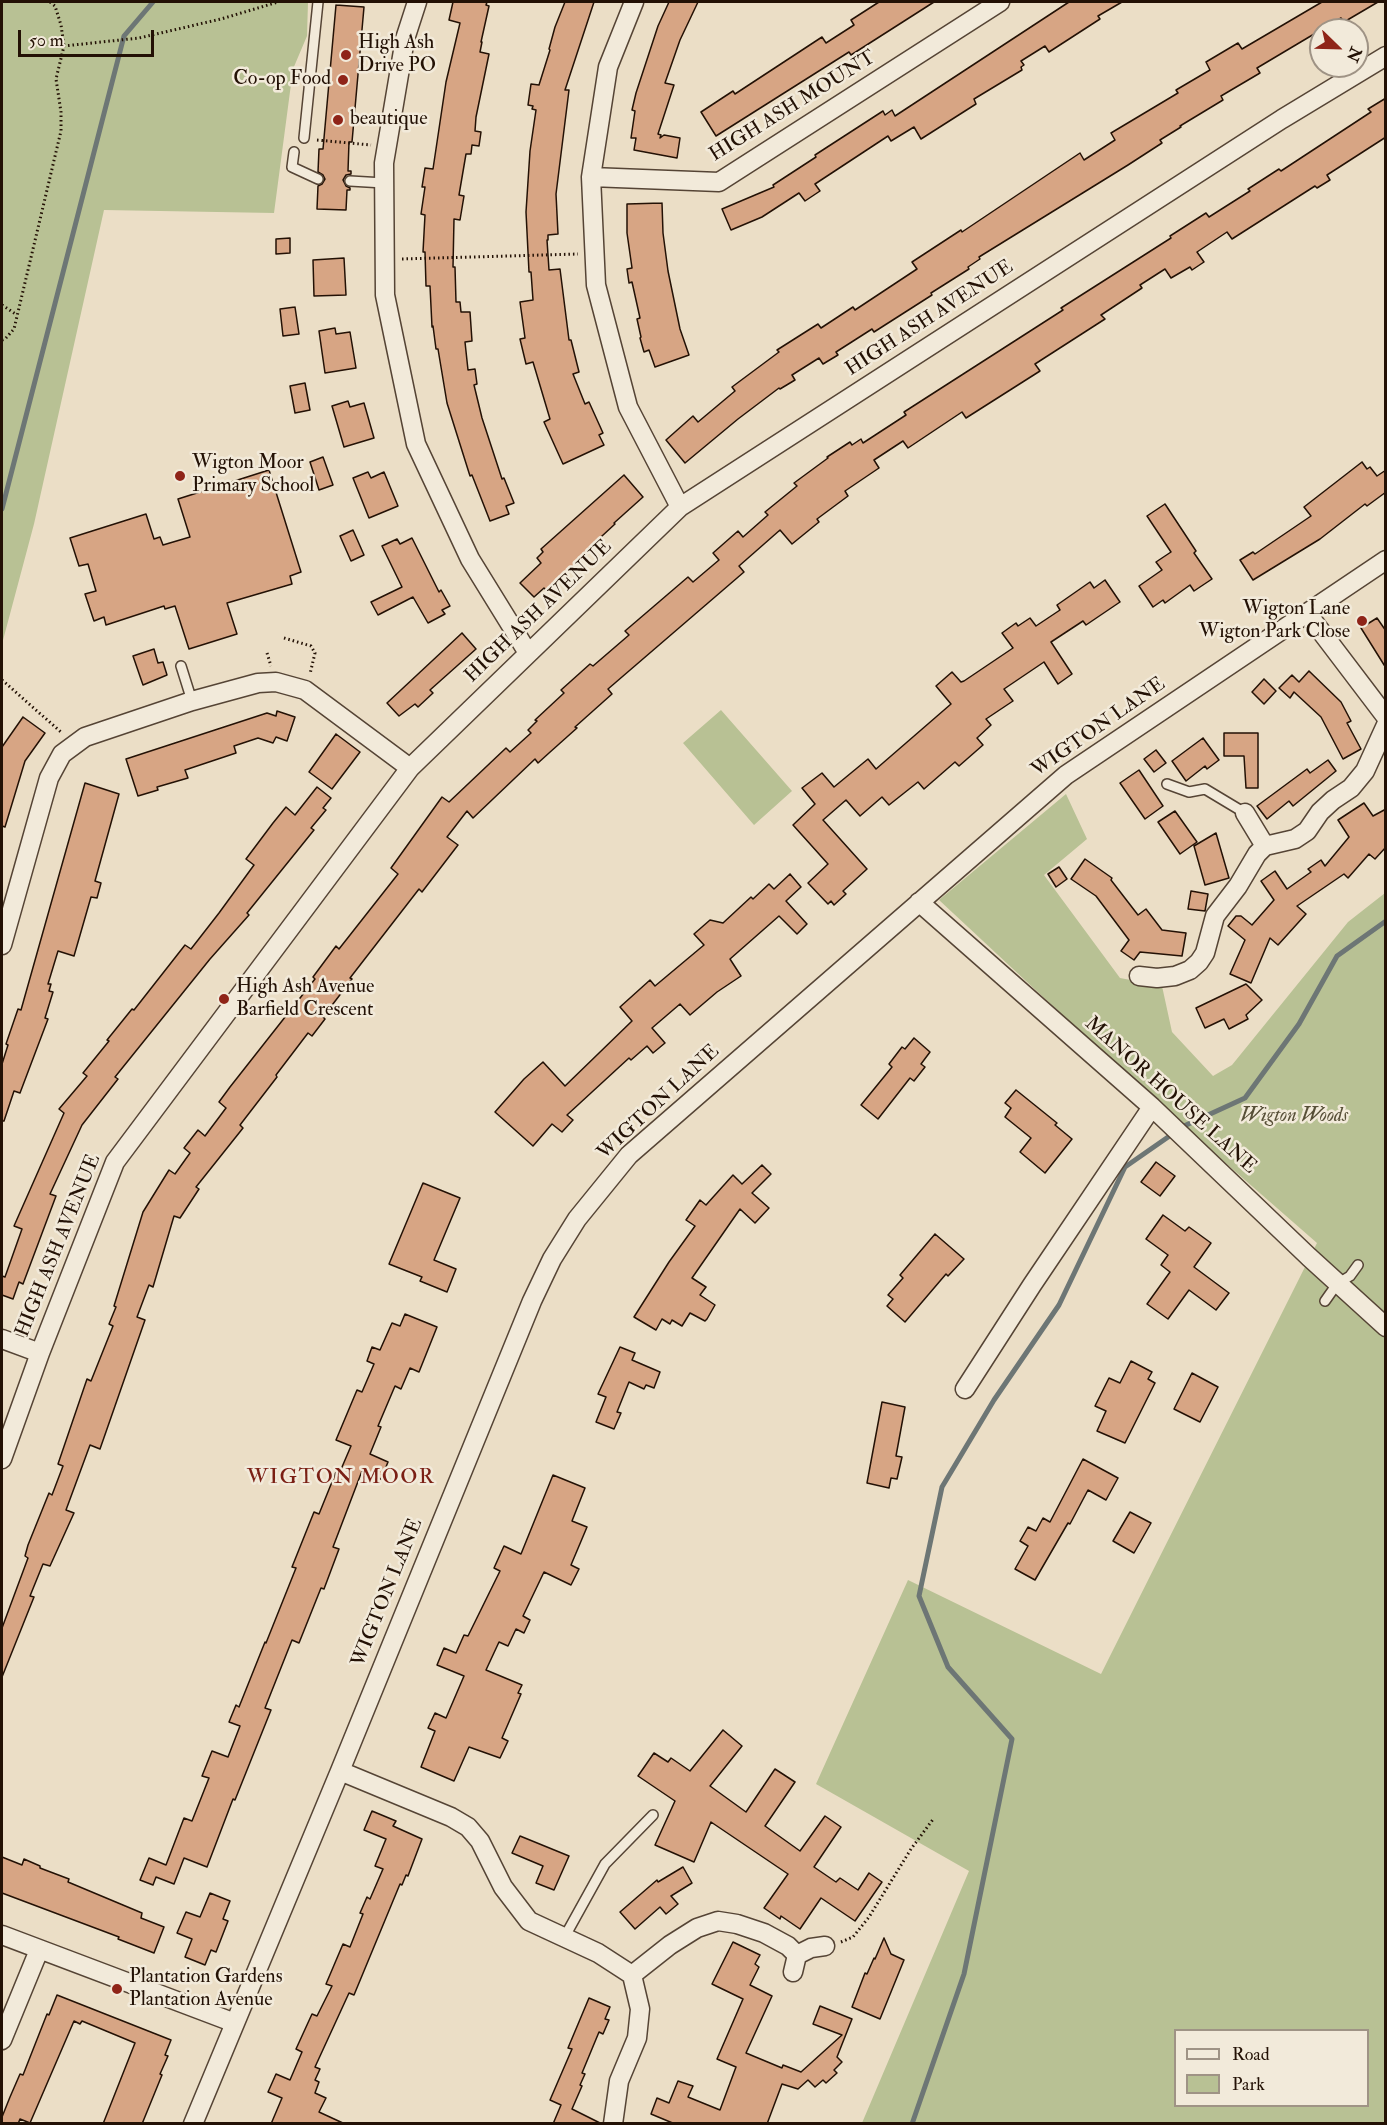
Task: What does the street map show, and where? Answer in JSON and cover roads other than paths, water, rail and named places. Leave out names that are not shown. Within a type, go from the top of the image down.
[{"type":"street","points":[[417,2],[405,39],[387,147],[384,183],[386,296],[416,444],[470,559],[528,653]]},
{"type":"street","points":[[634,2],[608,67],[591,177],[597,285],[628,407],[680,507]]},
{"type":"street","name":"HIGH ASH MOUNT","points":[[591,177],[719,182],[1000,2]]},
{"type":"street","name":"HIGH ASH AVENUE","points":[[2,1459],[40,1353],[115,1162],[410,768],[680,507],[1282,119],[1386,56]]},
{"type":"street","name":"WIGTON LANE","points":[[193,2124],[532,1300],[552,1259],[577,1219],[629,1155],[1066,775],[1386,560]]},
{"type":"street","points":[[1307,613],[1386,717]]},
{"type":"street","points":[[2,945],[50,778],[62,754],[85,737],[192,701],[258,683],[276,682],[305,690],[410,768]]},
{"type":"street","points":[[1139,976],[1157,978],[1175,976],[1190,970],[1199,962],[1205,953],[1215,916],[1238,886],[1257,854],[1265,846],[1294,839],[1307,831],[1320,812],[1351,788],[1365,771],[1386,725]]},
{"type":"street","points":[[1245,813],[1265,846]]},
{"type":"street","name":"MANOR HOUSE LANE","points":[[919,902],[1152,1107],[1386,1327]]},
{"type":"street","points":[[965,1389],[1152,1107]]},
{"type":"street","points":[[2,1339],[40,1353]]},
{"type":"street","points":[[340,1771],[451,1817],[468,1827],[480,1841],[503,1887],[529,1921],[598,1953],[632,1975],[640,2009],[637,2038],[619,2081],[614,2124]]},
{"type":"street","points":[[632,1975],[697,1928],[718,1921],[737,1924],[764,1933],[788,1946],[795,1963],[811,1948],[825,1946]]},
{"type":"street","points":[[2,1935],[235,2023]]},
{"type":"street","points":[[2,2040],[39,1950]]},
{"type":"lane","points":[[304,138],[318,2]]},
{"type":"lane","points":[[294,152],[292,167],[318,179]]},
{"type":"lane","points":[[350,181],[384,183]]},
{"type":"lane","points":[[181,666],[192,701]]},
{"type":"lane","points":[[1167,784],[1189,792],[1205,789],[1245,813]]},
{"type":"lane","points":[[1325,1301],[1338,1284],[1350,1276],[1358,1265]]},
{"type":"lane","points":[[564,1938],[605,1864],[653,1815]]},
{"type":"waterway","points":[[2,509],[124,36],[153,2]]},
{"type":"waterway","points":[[1184,1126],[1245,1098],[1299,1024],[1337,956],[1386,921]]},
{"type":"waterway","points":[[912,2124],[964,1974],[1012,1739],[948,1667],[919,1596],[942,1487],[994,1400],[1059,1305],[1125,1167],[1171,1135]]},
{"type":"place","name":"High Ash Drive PO","points":[[346,55]]},
{"type":"place","name":"Co-op Food","points":[[343,80]]},
{"type":"place","name":"beautique","points":[[338,120]]},
{"type":"place","name":"Wigton Moor Primary School","points":[[180,476]]},
{"type":"place","name":"Wigton Lane Wigton Park Close","points":[[1362,621]]},
{"type":"place","name":"High Ash Avenue Barfield Crescent","points":[[224,999]]},
{"type":"place","name":"Plantation Gardens Plantation Avenue","points":[[117,1989]]},
{"type":"district","name":"WIGTON MOOR","points":[[341,1478]]},
{"type":"park label","name":"Wigton Woods","points":[[1294,1117]]}]
